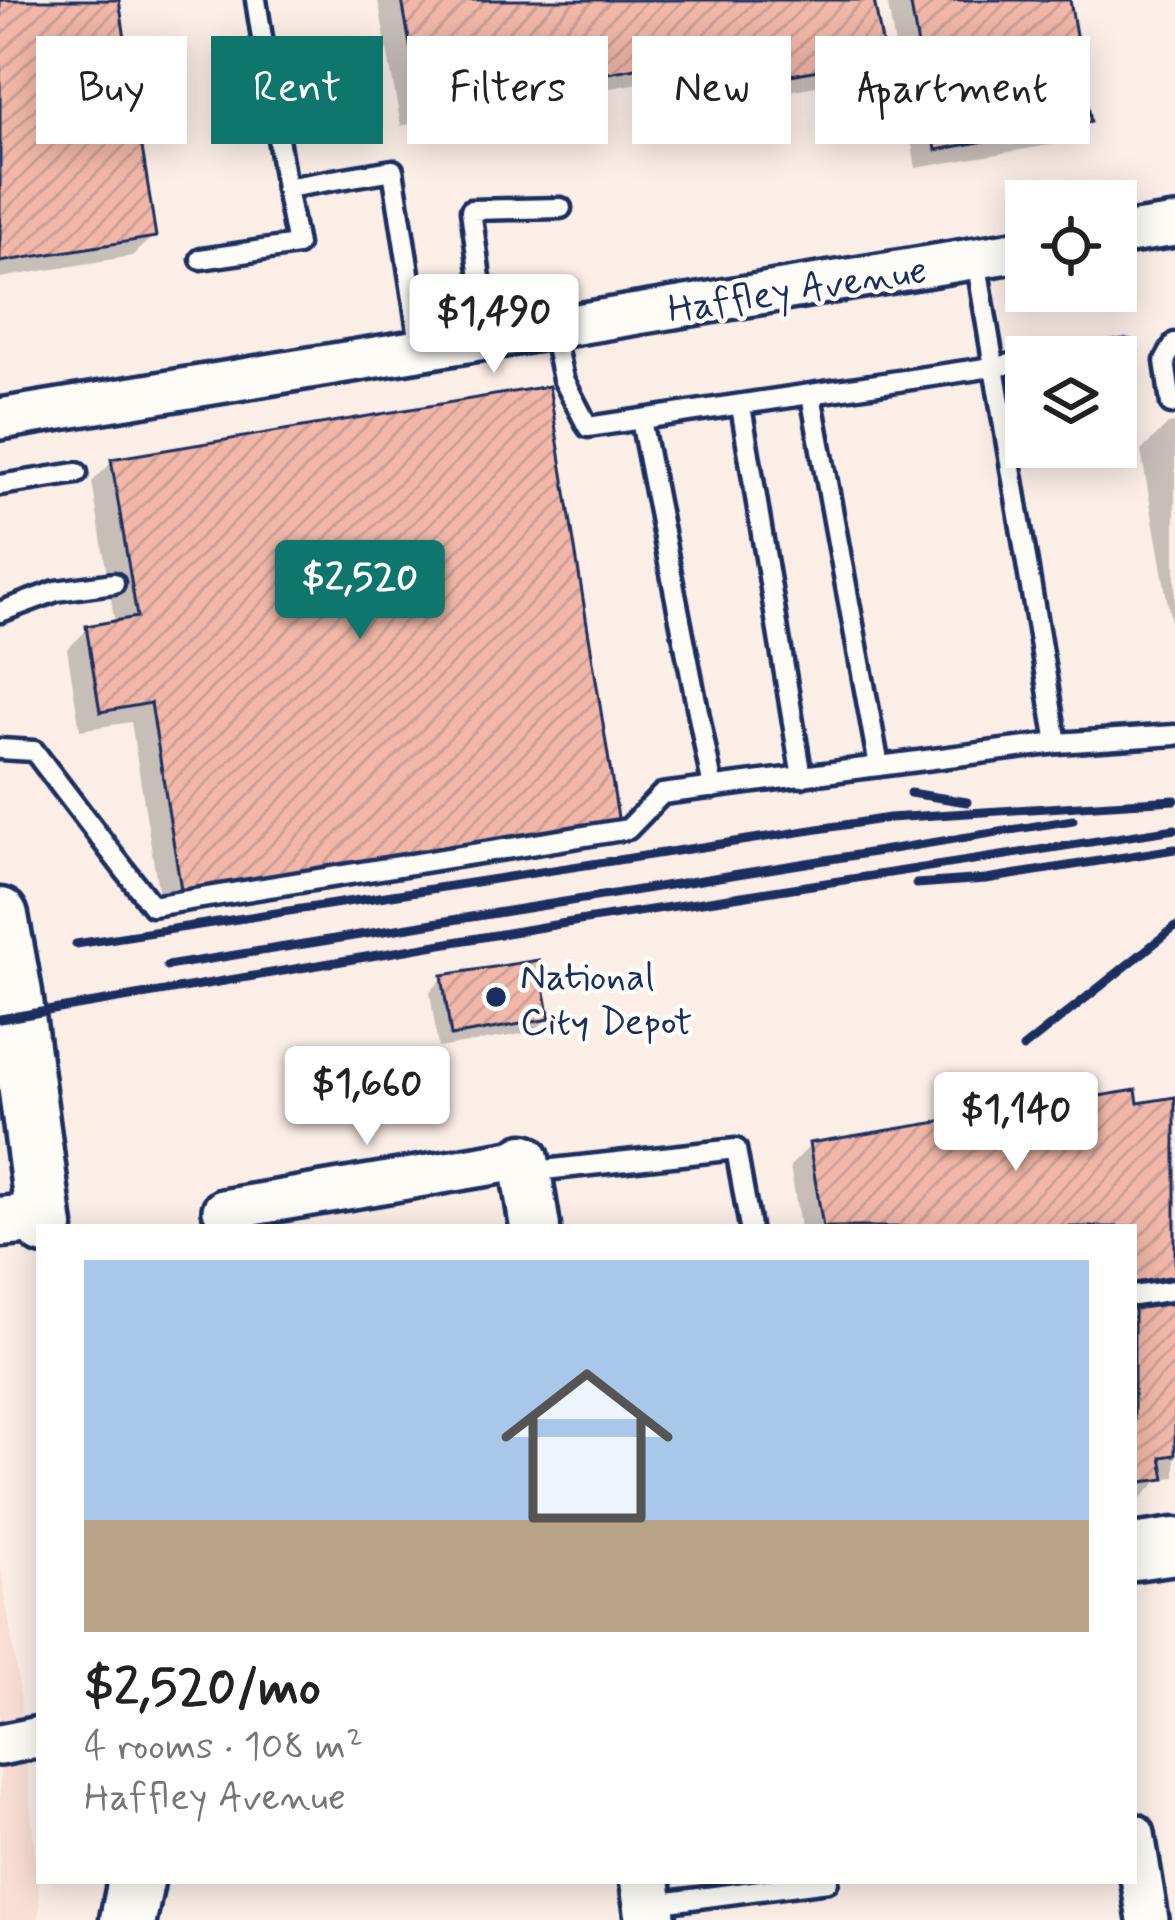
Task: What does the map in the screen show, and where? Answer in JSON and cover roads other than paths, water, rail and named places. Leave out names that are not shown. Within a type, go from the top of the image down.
[{"type":"main road","points":[[0,916],[26,1208]]},
{"type":"main road","points":[[1137,1552],[1175,1546]]},
{"type":"main road","points":[[128,1920],[136,1884]]},
{"type":"main road","points":[[137,1884],[141,1920]]},
{"type":"street","points":[[1137,232],[1175,226]]},
{"type":"street","name":"Haffley Avenue","points":[[0,419],[1005,254]]},
{"type":"street","points":[[223,1210],[525,1166],[535,1224]]},
{"type":"street","points":[[0,1744],[36,1738]]},
{"type":"street","points":[[1137,1852],[1148,1920]]},
{"type":"lane","points":[[201,259],[297,245],[256,0]]},
{"type":"lane","points":[[286,188],[393,170],[421,350]]},
{"type":"lane","points":[[488,339],[471,210],[561,208]]},
{"type":"lane","points":[[976,259],[1057,743]]},
{"type":"lane","points":[[553,328],[563,379],[588,428],[1005,364]]},
{"type":"lane","points":[[1171,404],[1165,361],[1175,344]]},
{"type":"lane","points":[[811,395],[879,766]]},
{"type":"lane","points":[[741,406],[802,777]]},
{"type":"lane","points":[[641,420],[713,788]]},
{"type":"lane","points":[[0,485],[77,473]]},
{"type":"lane","points":[[0,612],[56,591],[114,583]]},
{"type":"lane","points":[[0,749],[34,751],[152,906],[628,829],[662,794],[1057,743],[1175,735]]},
{"type":"lane","points":[[525,1166],[736,1149],[749,1224]]},
{"type":"lane","points":[[1137,1296],[1175,1290]]},
{"type":"lane","points":[[648,1902],[779,1884]]},
{"type":"railway","points":[[910,793],[967,802]]},
{"type":"railway","points":[[76,944],[889,818],[1175,800]]},
{"type":"railway","points":[[167,966],[1073,820]]},
{"type":"railway","points":[[0,1019],[566,923],[1175,829]]},
{"type":"railway","points":[[916,884],[986,879],[1175,849]]},
{"type":"railway","points":[[1023,1048],[1175,927]]},
{"type":"place","name":"National City Depot","points":[[496,997]]}]
